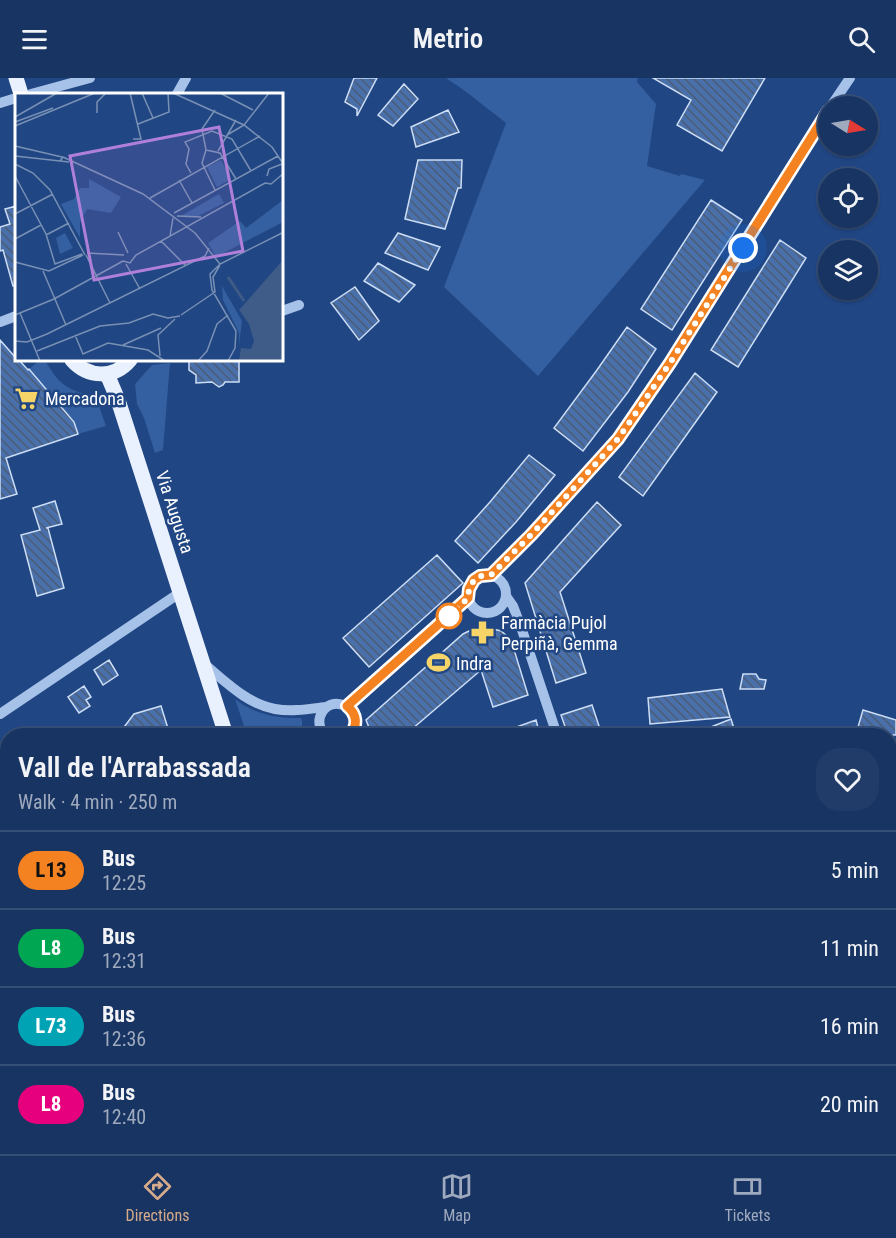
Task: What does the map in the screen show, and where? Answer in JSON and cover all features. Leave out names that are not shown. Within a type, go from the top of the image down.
[{"type":"main road","points":[[16,78],[21,93]]},
{"type":"main road","points":[[74,362],[85,371],[93,374],[107,374],[122,368],[128,362]]},
{"type":"main road","name":"Via Augusta","points":[[107,374],[118,400],[224,728]]},
{"type":"street","points":[[35,93],[90,78]]},
{"type":"street","points":[[178,93],[186,78]]},
{"type":"street","points":[[837,96],[848,78]]},
{"type":"street","points":[[0,103],[15,98]]},
{"type":"street","points":[[491,575],[532,534],[618,439],[670,363],[818,127]]},
{"type":"street","points":[[284,310],[298,305]]},
{"type":"street","points":[[0,322],[15,316]]},
{"type":"street","points":[[491,575],[502,583],[506,596],[502,605],[487,612],[474,607],[468,598],[469,589],[474,580],[480,576],[491,575]]},
{"type":"street","points":[[0,714],[181,592]]},
{"type":"street","points":[[506,596],[513,606],[521,627],[555,728]]},
{"type":"street","points":[[347,706],[468,598]]},
{"type":"street","points":[[204,664],[241,693],[265,706],[288,710],[326,708]]},
{"type":"street","points":[[320,728],[321,714],[332,704],[347,706],[352,711],[360,728]]},
{"type":"street","points":[[354,728],[356,721]]},
{"type":"green space","points":[[446,78],[638,78],[637,82],[656,104],[647,166],[680,176],[681,174],[705,180],[538,376],[444,287],[506,123]]},
{"type":"green space","points":[[38,362],[46,362],[60,382],[78,392],[96,398],[106,426],[78,434],[74,422],[29,369]]},
{"type":"green space","points":[[170,363],[163,450],[155,453],[137,404],[135,384],[152,365]]},
{"type":"green space","points":[[235,699],[266,714],[283,718],[301,718],[302,721],[302,728],[245,728]]},
{"type":"building","points":[[354,78],[377,78],[357,116],[357,109],[345,102]]},
{"type":"building","points":[[653,78],[765,78],[722,151],[677,125],[691,100]]},
{"type":"building","points":[[404,84],[418,99],[393,126],[378,115]]},
{"type":"building","points":[[448,110],[459,132],[416,147],[411,127]]},
{"type":"building","points":[[418,160],[462,160],[461,188],[458,188],[445,229],[405,219]]},
{"type":"building","points":[[711,200],[742,220],[672,330],[641,309]]},
{"type":"building","points":[[15,206],[15,286],[13,286],[3,250],[0,251],[0,227],[10,224],[5,209]]},
{"type":"building","points":[[398,233],[440,247],[428,270],[385,253]]},
{"type":"building","points":[[780,240],[806,258],[738,367],[711,350]]},
{"type":"building","points":[[378,263],[415,285],[399,302],[364,281]]},
{"type":"building","points":[[355,287],[379,321],[359,340],[331,303]]},
{"type":"building","points":[[627,327],[656,349],[628,392],[583,451],[554,428]]},
{"type":"building","name":"Mercadona","points":[[0,340],[15,357],[15,362],[21,362],[29,369],[74,422],[78,434],[6,458],[17,494],[0,499]]},
{"type":"building","points":[[189,362],[239,362],[239,382],[225,382],[219,387],[212,382],[196,383],[196,375],[189,370]]},
{"type":"building","points":[[695,373],[717,392],[643,496],[619,477]]},
{"type":"building","points":[[529,455],[555,475],[478,563],[455,541]]},
{"type":"building","points":[[55,501],[62,524],[46,528],[48,528],[64,588],[37,596],[21,535],[40,530],[33,508]]},
{"type":"building","points":[[597,502],[621,525],[560,592],[586,673],[556,683],[525,583]]},
{"type":"building","points":[[437,555],[463,583],[369,667],[343,638]]},
{"type":"building","points":[[485,627],[501,631],[507,636],[512,643],[528,695],[493,707],[481,670],[413,728],[369,728],[366,720],[463,634]]},
{"type":"building","points":[[109,660],[118,675],[103,685],[94,670]]},
{"type":"building","points":[[743,674],[756,674],[759,679],[766,680],[764,689],[740,689]]},
{"type":"building","points":[[84,686],[91,697],[86,700],[90,706],[79,713],[68,697]]},
{"type":"building","points":[[722,689],[730,717],[650,724],[648,698]]},
{"type":"building","points":[[592,705],[600,728],[566,728],[561,715]]},
{"type":"building","points":[[161,706],[168,728],[123,728],[134,714]]},
{"type":"building","points":[[863,710],[896,720],[896,728],[858,727]]},
{"type":"building","points":[[731,719],[734,728],[708,728]]},
{"type":"building","points":[[536,720],[538,728],[514,728]]},
{"type":"bus line","name":"L13","points":[[354,728],[354,715],[347,706],[468,598],[469,589],[474,580],[480,576],[491,575],[532,534],[618,439],[670,363],[818,127]]},
{"type":"place","name":"Mercadona","points":[[27,398]]},
{"type":"place","name":"Farmàcia Pujol Perpiñà, Gemma","points":[[483,632]]},
{"type":"place","name":"Indra","points":[[438,663]]},
{"type":"route","points":[[449,616],[468,598],[469,589],[474,580],[480,576],[491,575],[532,534],[618,439],[670,363],[743,248]]}]
